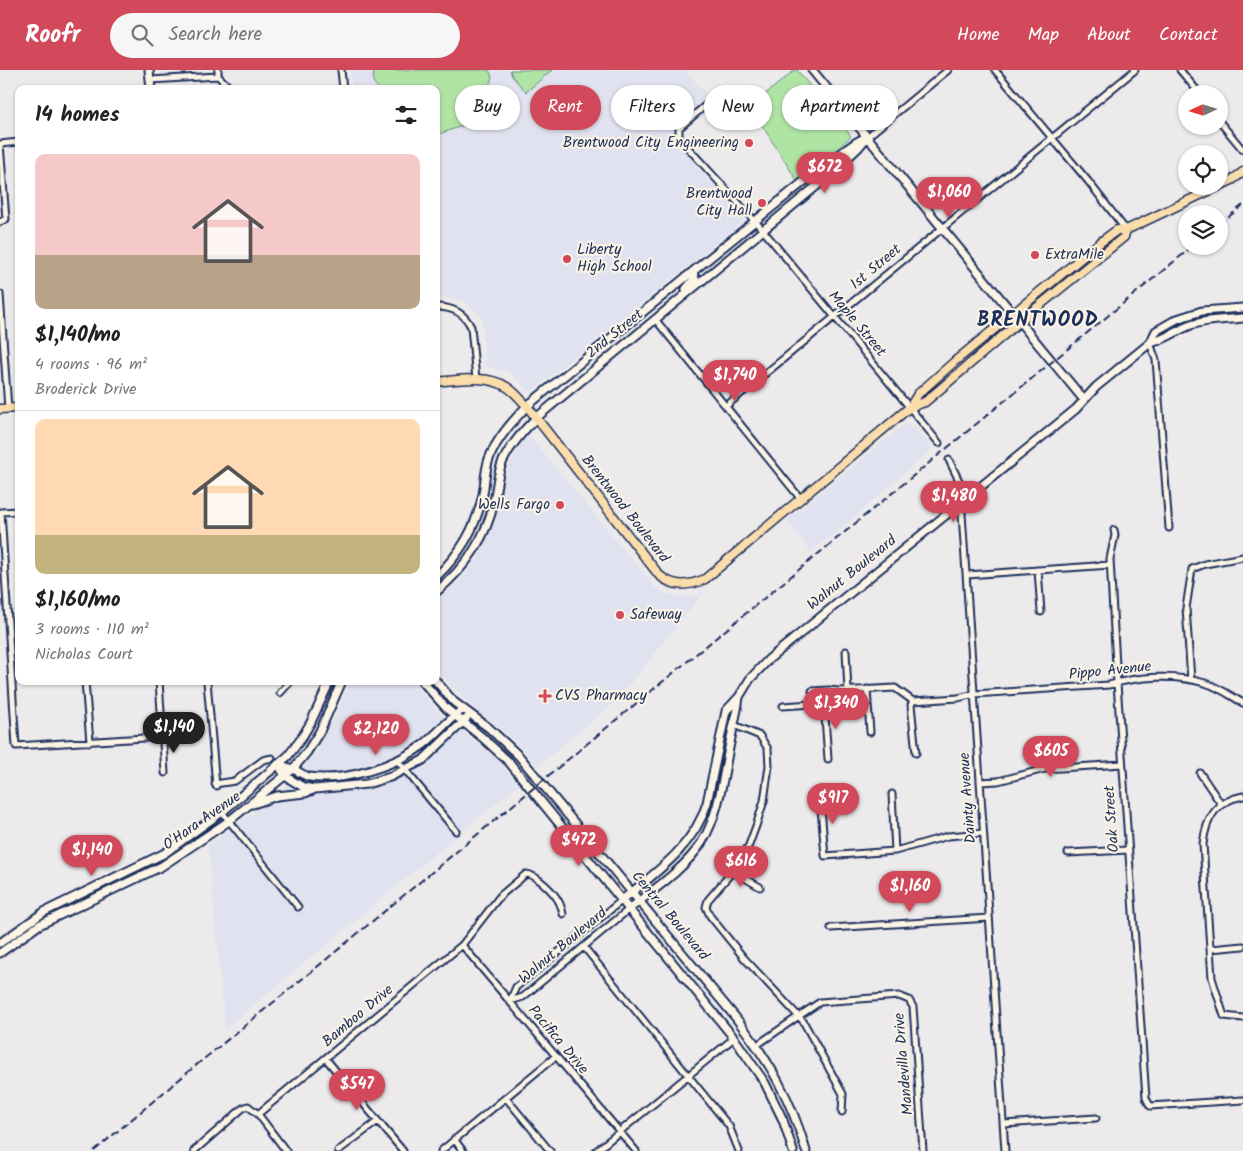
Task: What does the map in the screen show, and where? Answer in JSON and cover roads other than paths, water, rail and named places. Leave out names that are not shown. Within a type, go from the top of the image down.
[{"type":"main road","name":"Brentwood Boulevard","points":[[440,382],[476,379],[495,381],[505,386],[527,406],[659,575],[673,584],[688,585],[705,579],[910,407],[918,394],[954,362],[1102,241],[1117,230],[1126,230],[1232,180],[1243,172]]},
{"type":"main road","name":"Brentwood Boulevard","points":[[910,407],[925,402],[1019,322],[1124,237],[1126,230]]},
{"type":"street","points":[[150,70],[151,85]]},
{"type":"street","points":[[341,70],[343,85]]},
{"type":"street","points":[[812,70],[1013,315],[1054,361],[1084,400]]},
{"type":"street","name":"2nd Street","points":[[440,588],[460,569],[476,547],[488,523],[502,462],[512,445],[536,418],[762,229],[825,180],[867,137],[948,70]]},
{"type":"street","points":[[995,70],[1088,181],[1126,230]]},
{"type":"street","name":"1st Street","points":[[726,406],[1135,70]]},
{"type":"street","points":[[1180,70],[1192,85]]},
{"type":"street","points":[[150,80],[218,73],[228,85]]},
{"type":"street","name":"Maple Street","points":[[704,107],[679,128],[679,138],[762,229],[939,443]]},
{"type":"street","points":[[1228,132],[1243,150]]},
{"type":"street","name":"2nd Street","points":[[440,573],[461,550],[473,528],[482,496],[488,461],[497,441],[527,406],[820,169],[855,143],[867,137]]},
{"type":"street","points":[[0,222],[6,219],[0,144],[15,142]]},
{"type":"street","points":[[685,294],[685,289],[695,278],[693,272]]},
{"type":"street","points":[[0,294],[4,409]]},
{"type":"street","points":[[440,308],[455,310],[468,320],[471,327],[476,379]]},
{"type":"street","name":"Walnut Boulevard","points":[[510,1001],[516,987],[664,866],[683,847],[699,823],[711,790],[726,711],[739,697],[750,679],[769,659],[1076,409],[1096,386],[1150,343],[1156,331],[1177,319],[1202,311],[1243,308]]},
{"type":"street","name":"Walnut Boulevard","points":[[1150,343],[1161,341],[1182,329],[1198,323],[1243,318]]},
{"type":"street","points":[[655,319],[800,498]]},
{"type":"street","points":[[1150,343],[1156,360],[1169,528]]},
{"type":"street","points":[[949,460],[962,489],[962,502]]},
{"type":"street","name":"Dainty Avenue","points":[[962,502],[1005,1151]]},
{"type":"street","points":[[15,511],[1,512],[16,746],[193,735]]},
{"type":"street","name":"Oak Street","points":[[1114,530],[1115,535],[1110,565],[1146,1098],[1150,1106],[1243,1100]]},
{"type":"street","points":[[1191,680],[1186,608],[1192,569],[1205,564],[1243,557]]},
{"type":"street","points":[[967,575],[1110,565]]},
{"type":"street","points":[[1038,570],[1041,612]]},
{"type":"street","points":[[846,650],[848,691]]},
{"type":"street","name":"Pippo Avenue","points":[[913,701],[958,698],[974,694],[1109,685],[1124,681],[1169,677],[1207,684],[1243,703]]},
{"type":"street","points":[[85,685],[90,742]]},
{"type":"street","points":[[159,685],[166,773]]},
{"type":"street","points":[[207,685],[216,785],[235,781],[264,760],[272,758]]},
{"type":"street","points":[[280,693],[287,685]]},
{"type":"street","name":"O'Hara Avenue","points":[[0,942],[44,912],[165,853],[222,812],[288,756],[302,739],[328,685]]},
{"type":"street","points":[[293,769],[307,752],[320,731],[340,685]]},
{"type":"street","name":"Central Boulevard","points":[[426,685],[454,715],[509,762],[734,1038],[765,1083],[782,1120],[793,1151]]},
{"type":"street","name":"Central Boulevard","points":[[439,685],[454,702],[505,741],[736,1018],[757,1045],[782,1086],[799,1127],[806,1151]]},
{"type":"street","points":[[812,691],[829,690],[838,692],[895,688],[913,701],[911,705],[916,753]]},
{"type":"street","points":[[867,689],[870,732]]},
{"type":"street","points":[[783,706],[826,703],[838,692]]},
{"type":"street","name":"Walnut Boulevard","points":[[510,1001],[522,997],[584,947],[690,858],[702,843],[718,804],[739,697]]},
{"type":"street","points":[[824,703],[828,759]]},
{"type":"street","points":[[278,764],[308,777],[342,776],[369,771],[397,760],[422,746],[454,715],[463,709]]},
{"type":"street","points":[[278,764],[284,776],[303,788],[315,789],[367,784],[405,770],[423,760],[471,715]]},
{"type":"street","points":[[734,725],[760,736],[768,749],[770,760],[761,812],[749,844],[733,871],[708,900],[706,907],[708,913],[744,958],[804,1021],[843,1094],[842,1112]]},
{"type":"street","points":[[397,760],[456,831]]},
{"type":"street","points":[[980,782],[998,781],[1046,769],[1122,764]]},
{"type":"street","name":"O'Hara Avenue","points":[[0,953],[40,925],[162,866],[229,820],[293,769]]},
{"type":"street","points":[[1200,773],[1221,804]]},
{"type":"street","points":[[248,805],[277,796],[315,789]]},
{"type":"street","points":[[892,794],[895,851]]},
{"type":"street","points":[[820,796],[825,856],[895,851],[948,836],[983,833]]},
{"type":"street","points":[[1243,796],[1232,798],[1221,804],[1208,820],[1204,833],[1212,978],[1224,1016],[1243,1018]]},
{"type":"street","points":[[222,812],[298,907]]},
{"type":"street","points":[[1068,853],[1128,850]]},
{"type":"street","points":[[733,871],[760,887]]},
{"type":"street","name":"Bamboo Drive","points":[[258,1114],[462,945],[500,896],[526,874],[537,878],[559,902],[562,914]]},
{"type":"street","points":[[831,928],[989,918]]},
{"type":"street","name":"Pacifica Drive","points":[[462,945],[636,1151]]},
{"type":"street","points":[[1211,949],[1243,946]]},
{"type":"street","points":[[584,947],[729,1126],[739,1151]]},
{"type":"street","name":"Mandevilla Drive","points":[[757,1045],[820,1002],[899,996],[909,1000],[913,1007],[923,1151]]},
{"type":"street","points":[[596,1151],[734,1038]]},
{"type":"street","points":[[440,1151],[556,1056]]},
{"type":"street","points":[[326,1059],[403,1151]]},
{"type":"street","points":[[506,1098],[550,1151]]},
{"type":"street","points":[[198,1150],[243,1108],[248,1106],[258,1114],[286,1151]]},
{"type":"street","points":[[1003,1124],[1096,1118]]},
{"type":"street","points":[[338,1151],[378,1121]]},
{"type":"street","points":[[454,1139],[463,1151]]},
{"type":"railway","points":[[1228,218],[1243,205]]},
{"type":"railway","points":[[94,1151],[1182,255]]},
{"type":"place","name":"Brentwood City Engineering","points":[[749,143]]},
{"type":"place","name":"Brentwood City Hall","points":[[762,203]]},
{"type":"place","name":"ExtraMile","points":[[1035,255]]},
{"type":"place","name":"Liberty High School","points":[[567,259]]},
{"type":"place","name":"Wells Fargo","points":[[560,505]]},
{"type":"place","name":"Safeway","points":[[620,615]]},
{"type":"place","name":"CVS Pharmacy","points":[[545,696]]},
{"type":"district","name":"BRENTWOOD","points":[[1038,321]]}]
